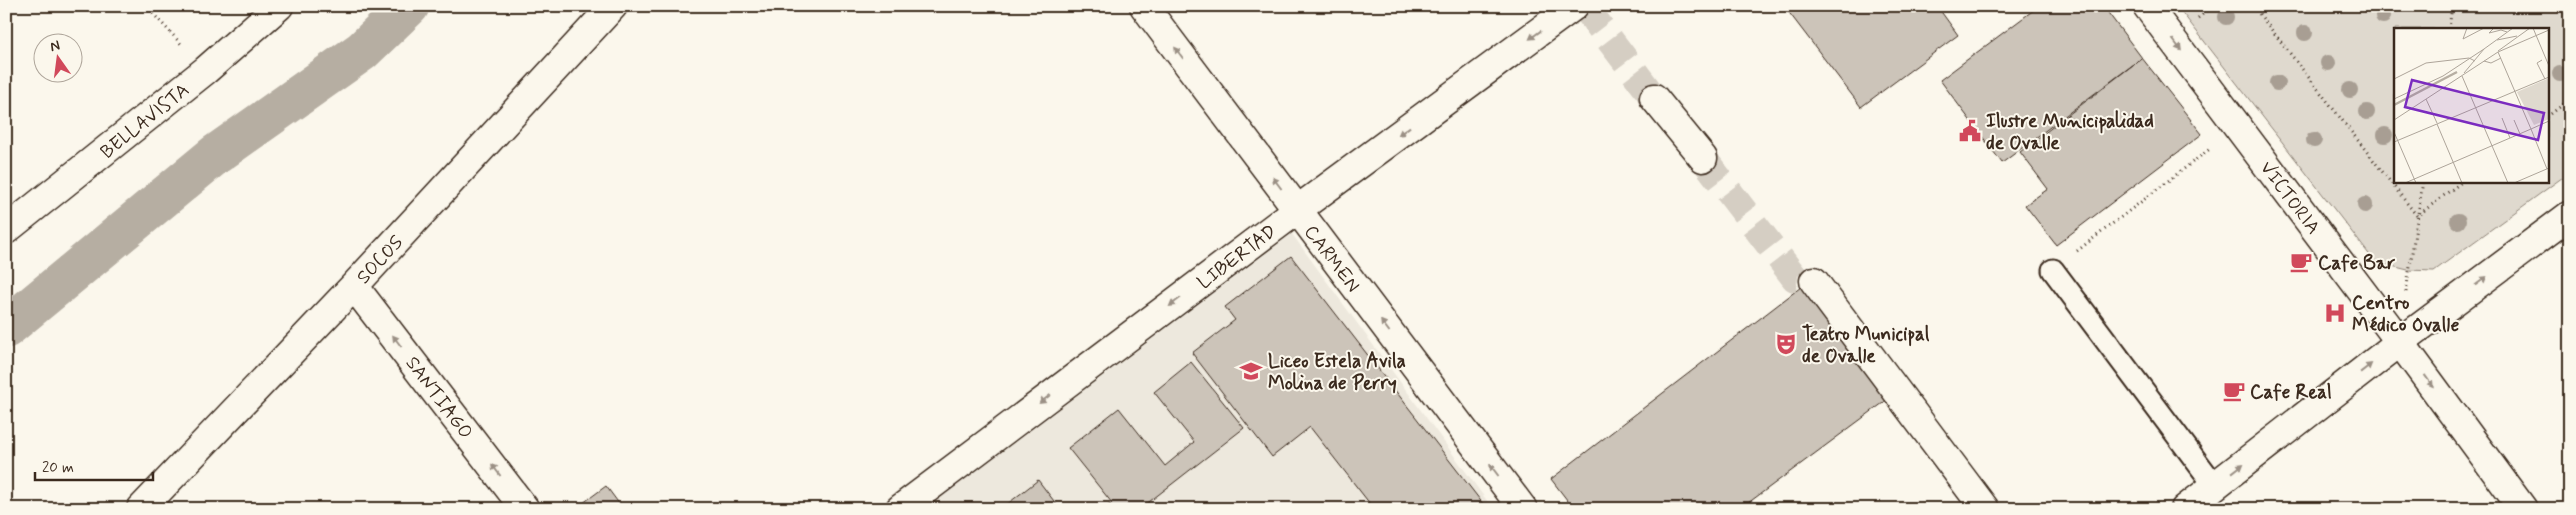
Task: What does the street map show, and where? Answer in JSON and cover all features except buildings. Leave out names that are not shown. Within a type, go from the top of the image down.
[{"type":"street","name":"BELLAVISTA","points":[[6,230],[206,70],[279,6]]},
{"type":"street","name":"SOCOS","points":[[141,509],[354,286],[613,6]]},
{"type":"street","name":"CARMEN","points":[[1144,6],[1523,509]]},
{"type":"street","name":"LIBERTAD","points":[[900,509],[1297,210],[1574,6]]},
{"type":"street","name":"VICTORIA","points":[[2147,6],[2523,509]]},
{"type":"street","points":[[1654,98],[1703,158]]},
{"type":"street","points":[[2185,509],[2400,342],[2570,215]]},
{"type":"street","points":[[1814,281],[1985,509]]},
{"type":"street","name":"SANTIAGO","points":[[354,286],[525,509]]},
{"type":"lane","points":[[2053,270],[2215,486]]},
{"type":"path","points":[[146,6],[206,70]]},
{"type":"path","points":[[2253,6],[2417,216]]},
{"type":"path","points":[[2449,28],[2452,6]]},
{"type":"path","points":[[2548,115],[2570,99]]},
{"type":"path","points":[[2053,270],[2238,127]]},
{"type":"path","points":[[2400,342],[2423,182]]},
{"type":"path","points":[[2417,216],[2462,182]]},
{"type":"shaded area","points":[[2177,6],[2570,6],[2570,172],[2434,271],[2408,270],[2375,262]]},
{"type":"shaded area","name":"Liceo Estela Avila Molina de Perry","points":[[1292,234],[1493,509],[926,509]]},
{"type":"waterway","points":[[6,328],[215,155],[362,51],[409,6]]},
{"type":"tunnel","points":[[1584,6],[1654,98]]},
{"type":"tunnel","points":[[1703,158],[1795,278],[1814,281]]},
{"type":"place","name":"Ilustre Municipalidad de Ovalle","points":[[1970,131]]},
{"type":"place","name":"Cafe Bar","points":[[2301,262]]},
{"type":"place","name":"Centro Médico Ovalle","points":[[2335,313]]},
{"type":"place","name":"Teatro Municipal de Ovalle","points":[[1786,344]]},
{"type":"place","name":"Liceo Estela Avila Molina de Perry","points":[[1251,371]]},
{"type":"place","name":"Cafe Real","points":[[2234,391]]}]
